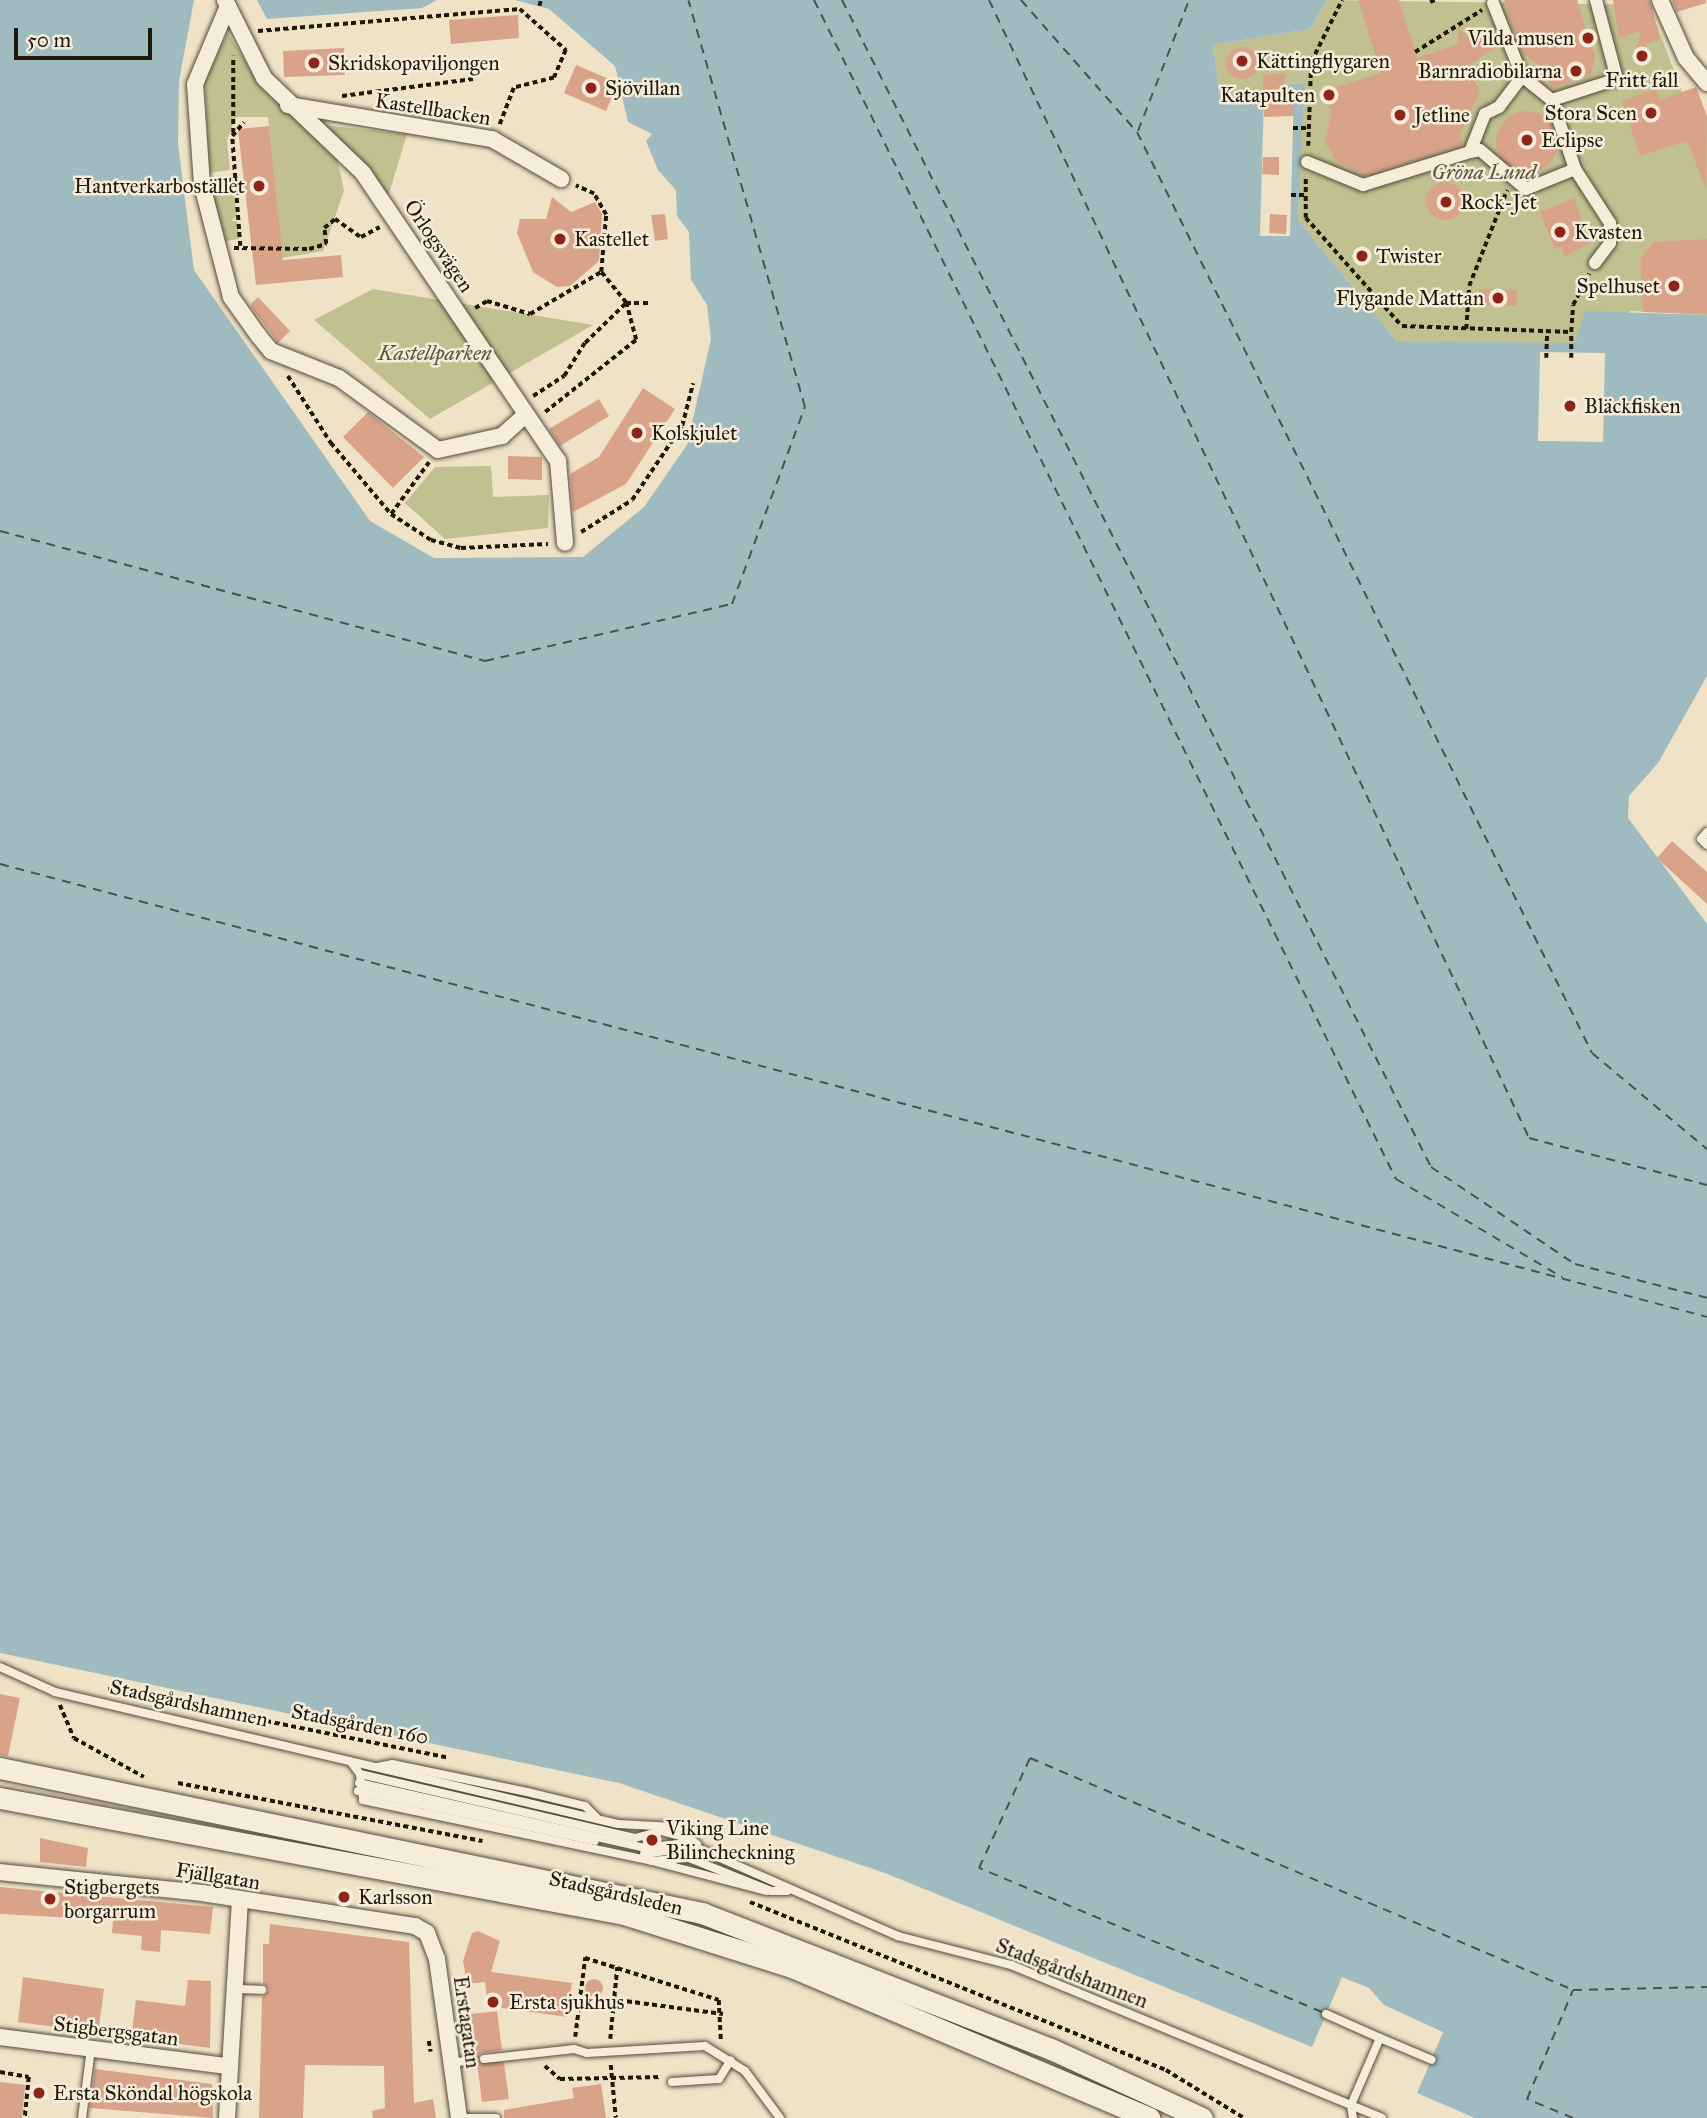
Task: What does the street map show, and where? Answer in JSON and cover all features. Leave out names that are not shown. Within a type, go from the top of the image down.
[{"type":"main road","name":"Stadsgårdsleden","points":[[0,1769],[702,1913],[1051,2049],[1202,2118]]},
{"type":"main road","name":"Stadsgårdsleden","points":[[0,1798],[624,1914],[792,1967],[1149,2118]]},
{"type":"street","points":[[1552,100],[1617,79],[1596,0]]},
{"type":"street","points":[[1660,0],[1686,58],[1707,83]]},
{"type":"street","points":[[227,3],[195,84],[202,185],[215,252],[231,297],[271,351],[340,378],[438,450],[502,436],[524,415]]},
{"type":"street","name":"Örlogsvägen","points":[[227,3],[264,78],[288,105],[363,173],[395,216],[524,415],[558,461],[565,542]]},
{"type":"street","points":[[1493,3],[1522,76],[1552,100],[1575,169],[1610,223],[1610,243],[1595,263]]},
{"type":"street","points":[[1476,151],[1485,114],[1499,107],[1522,76]]},
{"type":"street","name":"Kastellbacken","points":[[288,105],[492,139],[561,179]]},
{"type":"street","points":[[1476,151],[1515,181],[1535,188],[1575,169]]},
{"type":"street","points":[[1307,162],[1363,185],[1476,151]]},
{"type":"street","name":"Fjällgatan","points":[[0,1872],[402,1921],[427,1933]]},
{"type":"street","points":[[227,2118],[227,2066],[235,2051],[240,1901]]},
{"type":"street","name":"Erstagatan","points":[[427,1933],[452,2063],[459,2118]]},
{"type":"street","name":"Stigbergsgatan","points":[[0,2037],[227,2066]]},
{"type":"lane","points":[[1707,832],[1701,839],[1707,845]]},
{"type":"lane","name":"Stadsgårdshamnen","points":[[0,1667],[55,1692],[274,1740],[374,1768],[597,1818],[675,1827],[689,1838]]},
{"type":"lane","points":[[351,1762],[363,1800],[652,1861],[748,1891],[789,1891]]},
{"type":"lane","points":[[359,1783],[635,1838],[661,1831],[689,1838],[708,1852]]},
{"type":"lane","points":[[359,1783],[645,1848],[673,1841],[708,1852]]},
{"type":"lane","name":"Stadsgårdshamnen","points":[[708,1852],[789,1891],[898,1936],[1011,1965],[1382,2118]]},
{"type":"lane","points":[[652,1861],[689,1858],[771,1891]]},
{"type":"lane","points":[[237,1989],[262,1990]]},
{"type":"lane","points":[[1326,2014],[1432,2060]]},
{"type":"lane","points":[[1353,2118],[1351,2105],[1380,2038]]},
{"type":"lane","points":[[484,2059],[531,2052],[574,2049],[611,2052],[693,2044],[719,2052],[731,2060],[780,2118]]},
{"type":"lane","points":[[82,2118],[91,2049]]},
{"type":"lane","points":[[452,2063],[471,2060]]},
{"type":"lane","points":[[672,2081],[719,2079],[731,2060]]},
{"type":"lane","points":[[459,2118],[496,2118]]},
{"type":"path","points":[[539,6],[541,0]]},
{"type":"path","points":[[1342,0],[1311,62],[1306,218],[1402,326],[1571,332]]},
{"type":"path","points":[[1415,52],[1493,3]]},
{"type":"path","points":[[240,247],[229,91],[241,32],[520,9],[566,50],[554,78],[514,88],[492,139]]},
{"type":"path","points":[[1274,57],[1311,62],[1378,64]]},
{"type":"path","points":[[339,96],[474,79]]},
{"type":"path","points":[[233,133],[244,122]]},
{"type":"path","points":[[1293,128],[1309,128]]},
{"type":"path","points":[[524,415],[575,394],[614,352],[636,340],[626,303],[601,272],[602,203],[561,179]]},
{"type":"path","points":[[1466,328],[1469,286],[1515,181]]},
{"type":"path","points":[[1292,195],[1305,195]]},
{"type":"path","points":[[215,252],[240,247],[309,249],[326,244],[324,228],[335,219],[361,237],[395,216]]},
{"type":"path","points":[[1571,358],[1573,305],[1595,263]]},
{"type":"path","points":[[461,316],[488,301],[530,314],[601,272]]},
{"type":"path","points":[[524,415],[564,376],[585,343],[626,303],[649,303]]},
{"type":"path","points":[[1546,358],[1547,331]]},
{"type":"path","points":[[271,351],[331,443],[391,514],[431,540],[461,548],[565,542],[632,499],[682,426],[693,383]]},
{"type":"path","points":[[391,514],[438,450]]},
{"type":"path","name":"Stadsgården 160","points":[[103,1688],[446,1757]]},
{"type":"path","points":[[55,1692],[74,1738],[144,1777]]},
{"type":"path","points":[[574,2049],[585,1958],[719,2000],[724,2014],[719,2052]]},
{"type":"path","points":[[611,2052],[610,1999],[617,1967]]},
{"type":"path","points":[[610,1999],[724,2014]]},
{"type":"path","points":[[428,2027],[430,2052]]},
{"type":"path","points":[[531,2052],[560,2079],[672,2081]]},
{"type":"path","points":[[611,2065],[616,2118]]},
{"type":"path","points":[[0,2072],[29,2077],[24,2118]]},
{"type":"green space","name":"Gröna Lund","points":[[1327,0],[1649,5],[1682,92],[1681,125],[1707,116],[1707,315],[1631,311],[1576,343],[1575,353],[1535,344],[1397,341],[1298,220],[1303,82],[1220,96],[1213,45],[1310,29]]},
{"type":"green space","points":[[228,33],[262,89],[337,157],[344,191],[323,251],[282,258],[268,117],[236,117],[227,140],[230,170],[209,173],[205,78]]},
{"type":"green space","points":[[324,125],[407,134],[388,197],[388,196]]},
{"type":"green space","points":[[233,186],[237,216],[231,221],[237,221],[239,239],[219,242],[210,189]]},
{"type":"green space","name":"Kastellparken","points":[[373,289],[593,325],[430,419],[314,320]]},
{"type":"green space","points":[[491,466],[493,497],[549,495],[548,528],[445,539],[405,503],[435,467]]},
{"type":"water","points":[[0,0],[194,0],[179,81],[178,144],[194,270],[370,521],[434,558],[583,557],[644,507],[687,445],[711,339],[707,305],[691,280],[689,232],[677,216],[676,190],[658,170],[646,141],[652,134],[628,122],[615,66],[549,9],[515,0],[1327,0],[1310,29],[1213,45],[1220,96],[1304,82],[1298,220],[1397,341],[1575,343],[1585,311],[1707,315],[1707,676],[1658,763],[1629,796],[1628,818],[1707,924],[1707,2118],[1475,2118],[1417,2093],[1443,2032],[1384,2005],[1369,1988],[1342,1977],[1312,2047],[885,1873],[619,1783],[0,1653]]},
{"type":"water","points":[[257,0],[437,0],[422,8],[267,19]]},
{"type":"pier","points":[[1264,94],[1294,95],[1290,236],[1260,236]]},
{"type":"pier","points":[[1540,352],[1605,353],[1603,442],[1538,441]]},
{"type":"building","name":"Jetline","points":[[1358,0],[1399,0],[1417,58],[1458,44],[1458,27],[1471,40],[1495,32],[1500,45],[1469,65],[1480,92],[1460,134],[1463,145],[1363,176],[1336,160],[1325,143],[1331,111],[1321,92],[1381,73]]},
{"type":"building","points":[[1504,0],[1577,0],[1595,57],[1591,75],[1551,88],[1545,70],[1522,53]]},
{"type":"building","points":[[1613,0],[1650,0],[1660,39],[1645,44],[1650,58],[1641,65],[1634,59],[1641,31],[1619,38]]},
{"type":"building","points":[[1672,0],[1706,0],[1706,3],[1677,12]]},
{"type":"building","points":[[518,15],[519,38],[451,44],[449,20]]},
{"type":"building","name":"Kättingflygaren","points":[[1242,47],[1253,52],[1258,63],[1253,74],[1242,79],[1231,74],[1226,63],[1231,52]]},
{"type":"building","name":"Skridskopaviljongen","points":[[344,48],[345,75],[284,77],[283,51]]},
{"type":"building","name":"Sjövillan","points":[[576,65],[618,83],[606,111],[564,93]]},
{"type":"building","points":[[1285,73],[1283,95],[1294,95],[1294,116],[1264,117],[1263,75]]},
{"type":"building","points":[[1696,87],[1707,116],[1706,189],[1687,141],[1640,156],[1622,101],[1656,89],[1660,100]]},
{"type":"building","name":"Eclipse","points":[[1521,111],[1533,111],[1549,120],[1556,130],[1556,154],[1549,164],[1533,173],[1521,173],[1510,168],[1501,159],[1496,148],[1496,136],[1501,125],[1510,116]]},
{"type":"building","points":[[269,126],[283,260],[341,255],[343,277],[256,285],[238,129]]},
{"type":"building","points":[[1263,157],[1279,157],[1279,175],[1262,174]]},
{"type":"building","name":"Rock-Jet","points":[[1445,182],[1459,187],[1464,201],[1459,215],[1445,220],[1431,215],[1426,201],[1431,187]]},
{"type":"building","name":"Kastellet","points":[[552,197],[571,212],[595,202],[602,214],[599,261],[570,286],[557,287],[533,272],[517,233],[520,219],[546,219]]},
{"type":"building","points":[[1575,198],[1589,243],[1565,257],[1562,247],[1555,249],[1540,212]]},
{"type":"building","points":[[665,214],[668,239],[655,241],[651,215]]},
{"type":"building","points":[[1270,214],[1287,215],[1286,234],[1269,233]]},
{"type":"building","name":"Spelhuset","points":[[1707,239],[1707,314],[1643,312],[1640,259],[1654,242]]},
{"type":"building","name":"Flygande Mattan","points":[[1479,289],[1517,290],[1517,306],[1478,305]]},
{"type":"building","points":[[258,297],[290,331],[278,343],[250,305]]},
{"type":"building","name":"Kolskjulet","points":[[643,388],[675,409],[626,484],[573,512],[570,474],[599,457]]},
{"type":"building","points":[[599,399],[609,416],[560,446],[549,429]]},
{"type":"building","points":[[368,412],[424,457],[393,488],[343,437]]},
{"type":"building","points":[[508,456],[542,457],[542,480],[508,479]]},
{"type":"building","points":[[1672,841],[1707,872],[1707,904],[1657,858]]},
{"type":"building","points":[[0,1694],[20,1698],[8,1756],[0,1755]]},
{"type":"building","points":[[40,1838],[88,1848],[86,1867],[40,1862]]},
{"type":"building","points":[[0,1887],[213,1907],[210,1934],[161,1930],[160,1952],[141,1950],[142,1936],[112,1933],[113,1920],[0,1914]]},
{"type":"building","points":[[270,1924],[409,1942],[414,2103],[433,2099],[436,2118],[373,2118],[372,2111],[385,2108],[384,2066],[305,2065],[303,2118],[259,2118],[262,1997],[269,1990],[263,1983],[263,1944],[269,1944]]},
{"type":"building","points":[[478,1931],[500,1941],[491,1972],[572,1983],[567,2017],[488,2006],[485,1982],[467,1984],[463,1961],[472,1933]]},
{"type":"building","points":[[23,1977],[104,1989],[98,2033],[18,2022]]},
{"type":"building","points":[[594,1979],[600,1982],[603,1988],[600,1994],[594,1997],[588,1994],[585,1988],[588,1982]]},
{"type":"building","points":[[188,1980],[211,1981],[210,2048],[131,2038],[136,2000],[185,2006]]},
{"type":"building","points":[[497,2011],[502,2050],[481,2053],[478,2060],[504,2063],[509,2099],[482,2102],[471,2014]]},
{"type":"building","points":[[95,2069],[212,2084],[213,2118],[90,2108]]},
{"type":"building","points":[[0,2082],[25,2085],[22,2118],[0,2118]]},
{"type":"building","points":[[601,2084],[606,2118],[504,2118],[504,2110],[574,2098],[572,2088]]},
{"type":"ferry route","points":[[0,531],[485,661],[732,604],[805,407],[688,0]]},
{"type":"ferry route","points":[[814,0],[1396,1179],[1562,1277]]},
{"type":"ferry route","points":[[842,0],[1431,1167],[1575,1264],[1707,1298]]},
{"type":"ferry route","points":[[989,0],[1529,1138],[1707,1185]]},
{"type":"ferry route","points":[[1021,0],[1137,132],[1592,1053],[1707,1149]]},
{"type":"ferry route","points":[[1138,131],[1189,0]]},
{"type":"ferry route","points":[[0,864],[1707,1317]]},
{"type":"ferry route","points":[[1322,2012],[979,1868],[1030,1758],[1573,1990]]},
{"type":"ferry route","points":[[1573,2118],[1527,2099],[1573,1990],[1707,1987]]},
{"type":"place","name":"Vilda musen","points":[[1588,38]]},
{"type":"place","name":"Fritt fall","points":[[1642,56]]},
{"type":"place","name":"Kättingflygaren","points":[[1242,61]]},
{"type":"place","name":"Skridskopaviljongen","points":[[314,63]]},
{"type":"place","name":"Barnradiobilarna","points":[[1576,71]]},
{"type":"place","name":"Sjövillan","points":[[591,88]]},
{"type":"place","name":"Katapulten","points":[[1329,95]]},
{"type":"place","name":"Stora Scen","points":[[1651,113]]},
{"type":"place","name":"Jetline","points":[[1400,115]]},
{"type":"place","name":"Eclipse","points":[[1527,140]]},
{"type":"place","name":"Hantverkarbostället","points":[[259,186]]},
{"type":"place","name":"Rock-Jet","points":[[1446,202]]},
{"type":"place","name":"Kvasten","points":[[1560,232]]},
{"type":"place","name":"Kastellet","points":[[560,239]]},
{"type":"place","name":"Twister","points":[[1362,256]]},
{"type":"place","name":"Spelhuset","points":[[1674,286]]},
{"type":"place","name":"Flygande Mattan","points":[[1498,298]]},
{"type":"place","name":"Bläckfisken","points":[[1570,406]]},
{"type":"place","name":"Kolskjulet","points":[[637,433]]},
{"type":"place","name":"Viking Line Bilincheckning","points":[[652,1840]]},
{"type":"place","name":"Karlsson","points":[[344,1897]]},
{"type":"place","name":"Stigbergets borgarrum","points":[[50,1899]]},
{"type":"place","name":"Ersta sjukhus","points":[[493,2002]]},
{"type":"place","name":"Ersta Sköndal högskola","points":[[39,2093]]}]
